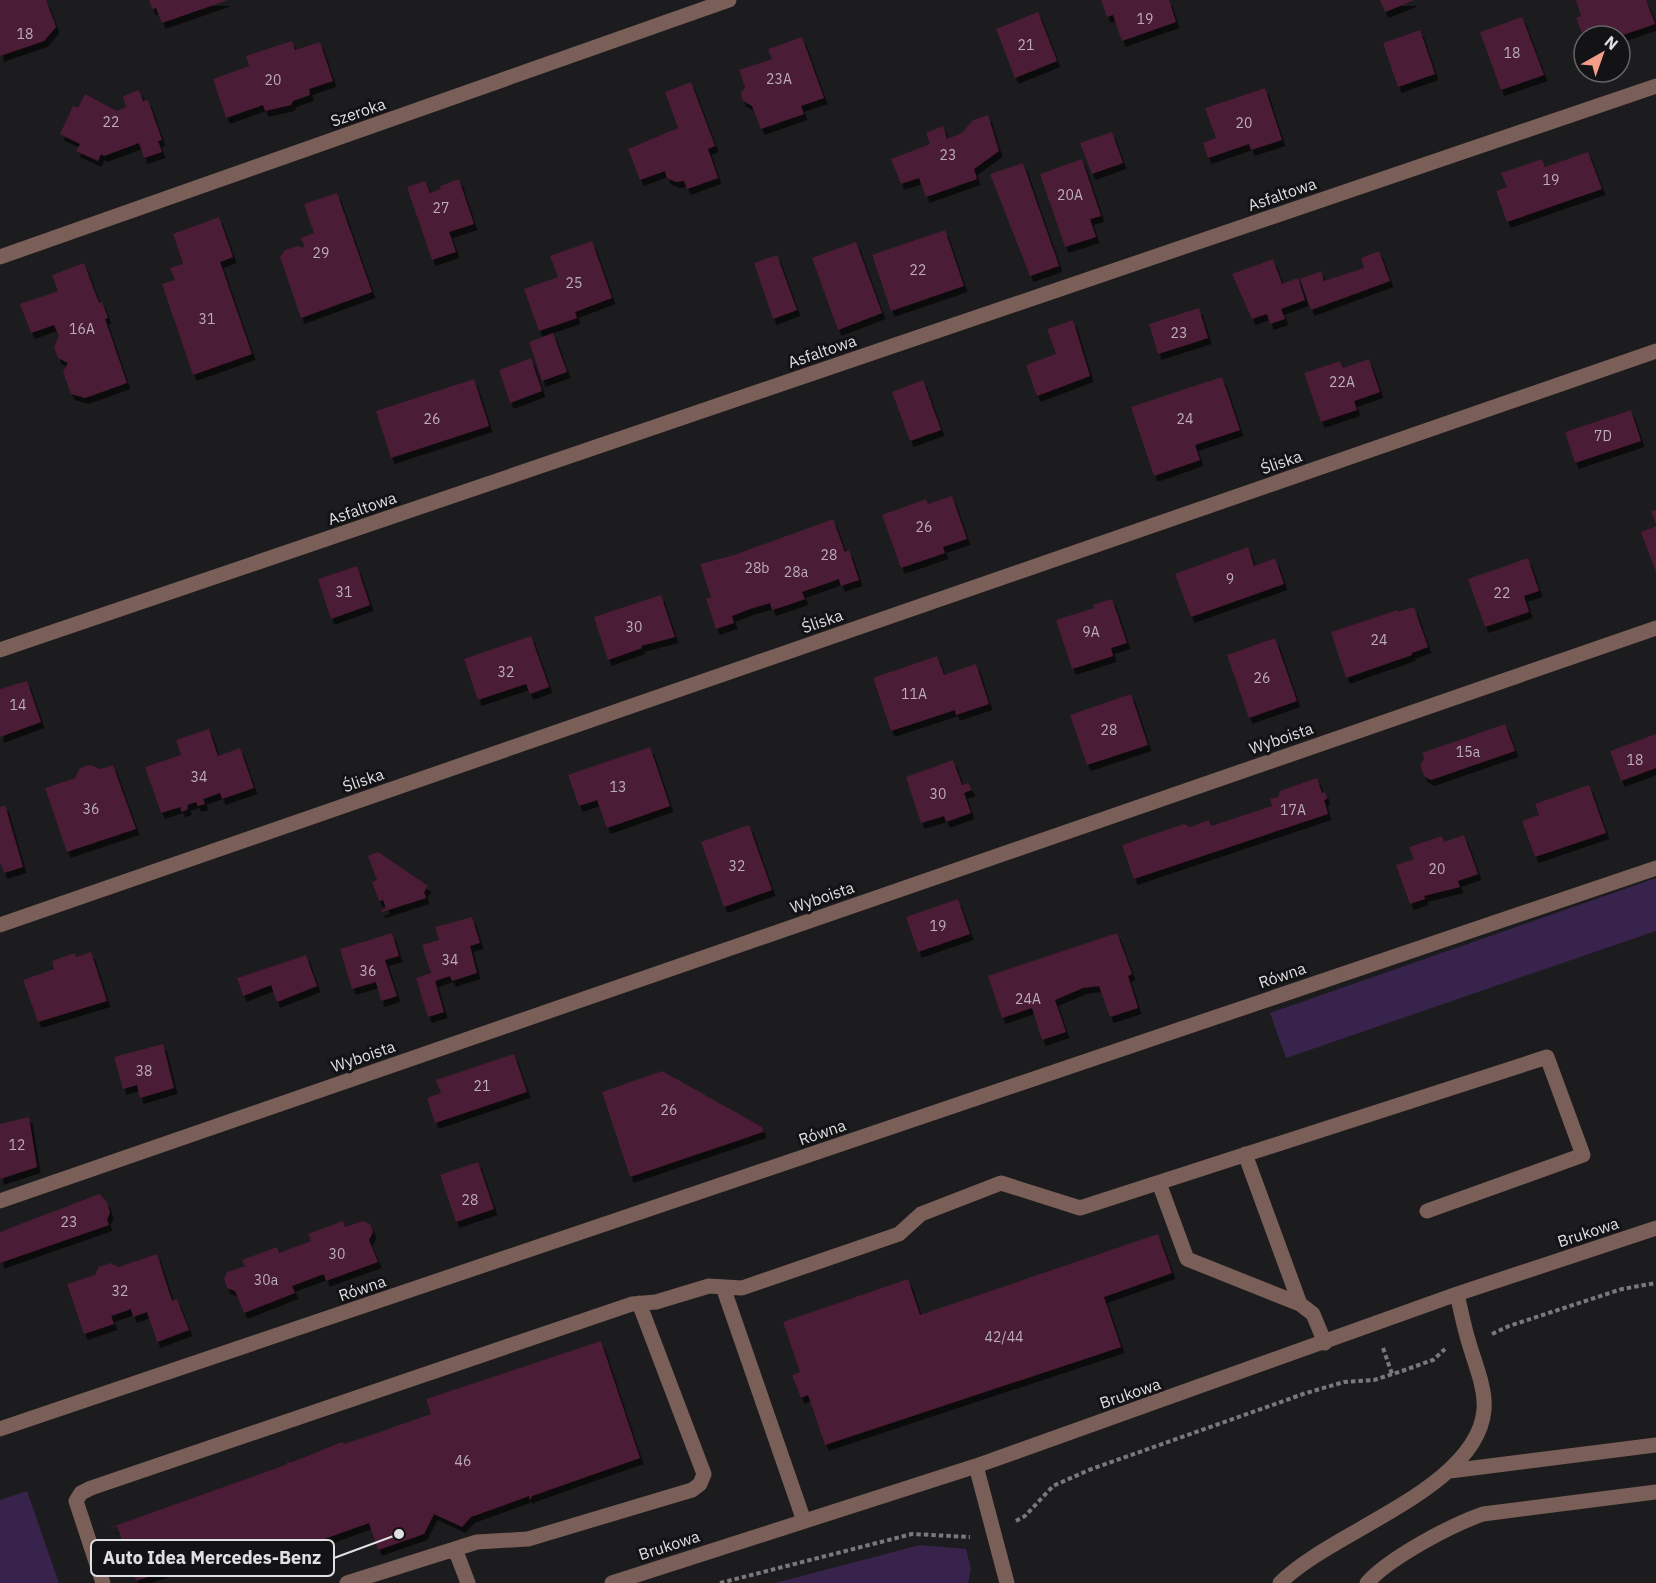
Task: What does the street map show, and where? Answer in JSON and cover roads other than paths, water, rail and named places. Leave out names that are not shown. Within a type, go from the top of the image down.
[{"type":"street","name":"Szeroka","points":[[0,258],[729,0]]},
{"type":"street","name":"Asfaltowa","points":[[0,650],[1656,86]]},
{"type":"street","name":"Śliska","points":[[0,925],[1656,351]]},
{"type":"street","name":"Wyboista","points":[[0,1201],[1656,628]]},
{"type":"street","name":"Równa","points":[[0,1429],[1656,868]]},
{"type":"street","points":[[103,1583],[76,1501],[81,1493],[639,1303],[656,1302],[709,1286],[742,1288],[899,1234],[921,1214],[1001,1183],[1080,1208],[1547,1057],[1583,1155],[1427,1211]]},
{"type":"street","points":[[1245,1154],[1300,1304]]},
{"type":"street","points":[[1159,1183],[1186,1259],[1300,1304],[1313,1314],[1325,1343]]},
{"type":"street","name":"Brukowa","points":[[612,1583],[976,1466],[1457,1294],[1656,1228]]},
{"type":"street","points":[[723,1287],[804,1521]]},
{"type":"street","points":[[1281,1583],[1296,1567],[1450,1471],[1479,1436],[1485,1408],[1479,1374],[1457,1294]]},
{"type":"street","points":[[347,1583],[477,1542],[528,1539],[692,1490],[700,1484],[704,1474],[639,1303]]},
{"type":"street","points":[[1450,1471],[1656,1445]]},
{"type":"street","points":[[976,1466],[1007,1583]]},
{"type":"street","points":[[1367,1583],[1391,1563],[1461,1522],[1482,1514],[1656,1492]]},
{"type":"street","points":[[455,1549],[468,1583]]},
{"type":"place","name":"Auto Idea Mercedes-Benz","points":[[399,1534]]}]
